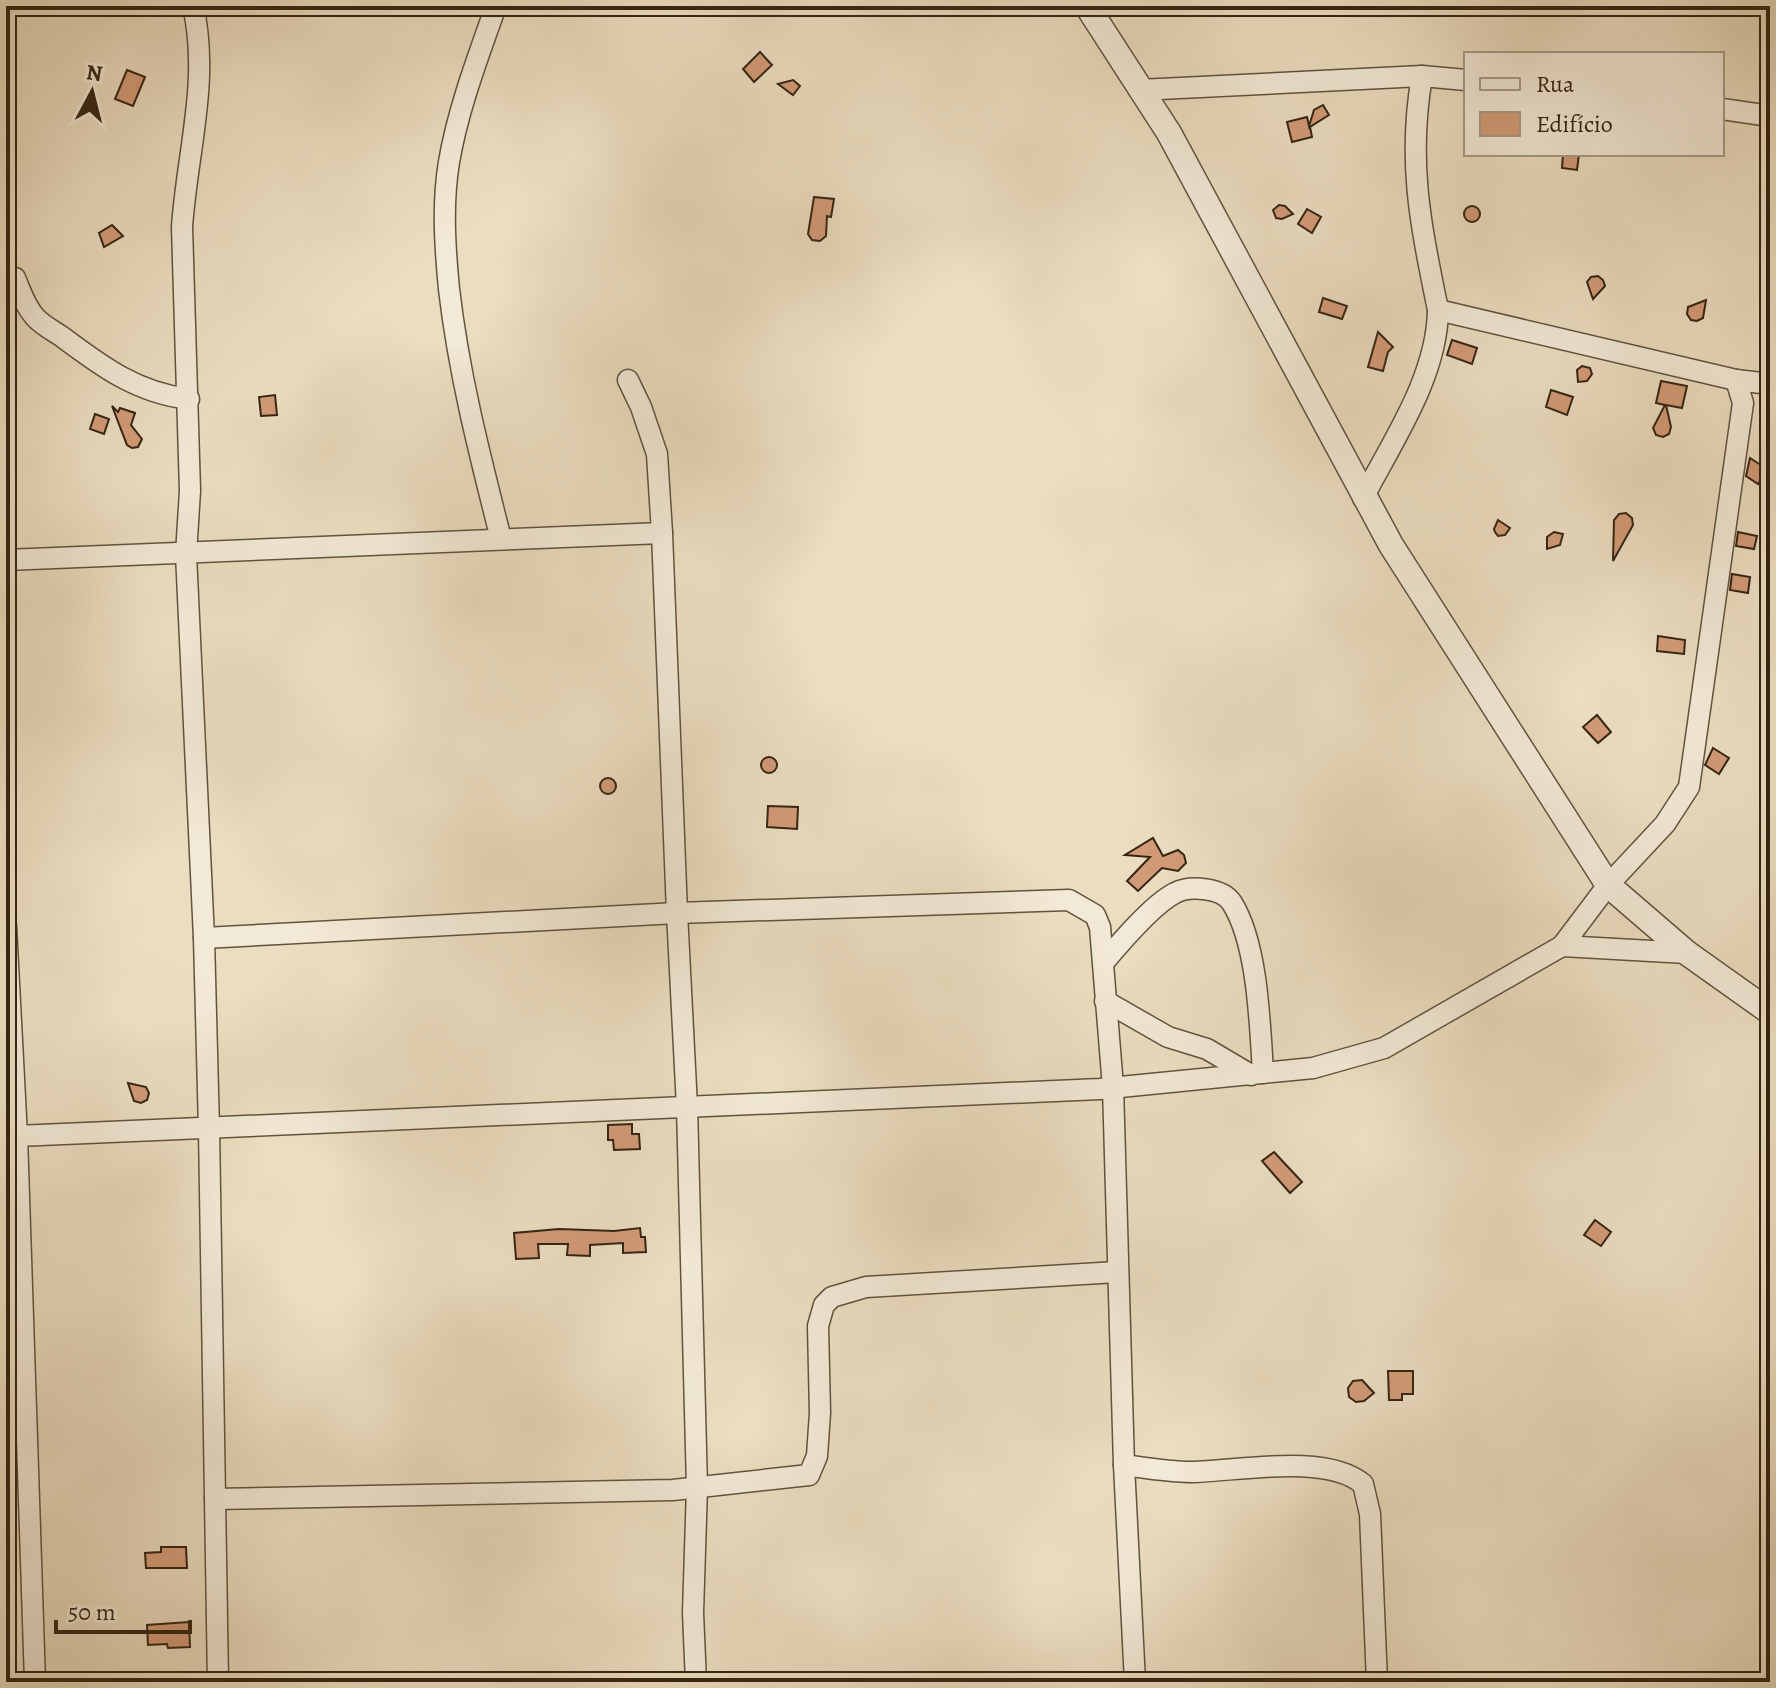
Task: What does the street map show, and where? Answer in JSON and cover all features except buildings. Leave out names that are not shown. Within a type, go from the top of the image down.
[{"type":"street","points":[[193,6],[199,52],[199,91],[182,227],[189,399],[190,491],[186,554],[204,938],[218,1682]]},
{"type":"street","points":[[496,6],[460,111],[448,165],[445,252],[460,370],[501,539]]},
{"type":"street","points":[[1087,6],[1169,133],[1363,498],[1608,885],[1687,953],[1770,1012]]},
{"type":"street","points":[[1139,90],[1422,76],[1464,80]]},
{"type":"street","points":[[1363,498],[1424,380],[1438,331],[1438,310],[1415,179],[1414,144],[1422,76]]},
{"type":"street","points":[[1724,109],[1770,116]]},
{"type":"street","points":[[15,278],[26,305],[37,319],[89,358],[146,390],[189,399]]},
{"type":"street","points":[[1438,310],[1736,380],[1767,384]]},
{"type":"street","points":[[628,380],[657,454],[662,533],[687,1107],[697,1487],[693,1613],[696,1682]]},
{"type":"street","points":[[17,1136],[1113,1087],[1313,1068],[1384,1048],[1562,946],[1608,885],[1665,824],[1689,787],[1743,403],[1736,380]]},
{"type":"street","points":[[1743,403],[1767,384]]},
{"type":"street","points":[[6,560],[662,533]]},
{"type":"street","points":[[1104,962],[1121,941],[1175,892],[1201,889],[1231,901],[1242,926],[1254,975],[1257,1074]]},
{"type":"street","points":[[204,938],[677,913],[1069,900],[1095,915],[1100,927],[1104,962],[1113,1087],[1124,1465],[1135,1682]]},
{"type":"street","points":[[6,926],[17,1136],[35,1682]]},
{"type":"street","points":[[1562,946],[1687,953]]},
{"type":"street","points":[[1105,1001],[1168,1037],[1207,1049],[1257,1074]]},
{"type":"street","points":[[215,1499],[641,1491],[809,1475],[817,1456],[819,1427],[818,1326],[824,1305],[832,1297],[866,1287],[1117,1272]]},
{"type":"street","points":[[1124,1465],[1194,1472],[1298,1467],[1347,1475],[1363,1484],[1370,1514],[1377,1682]]}]
